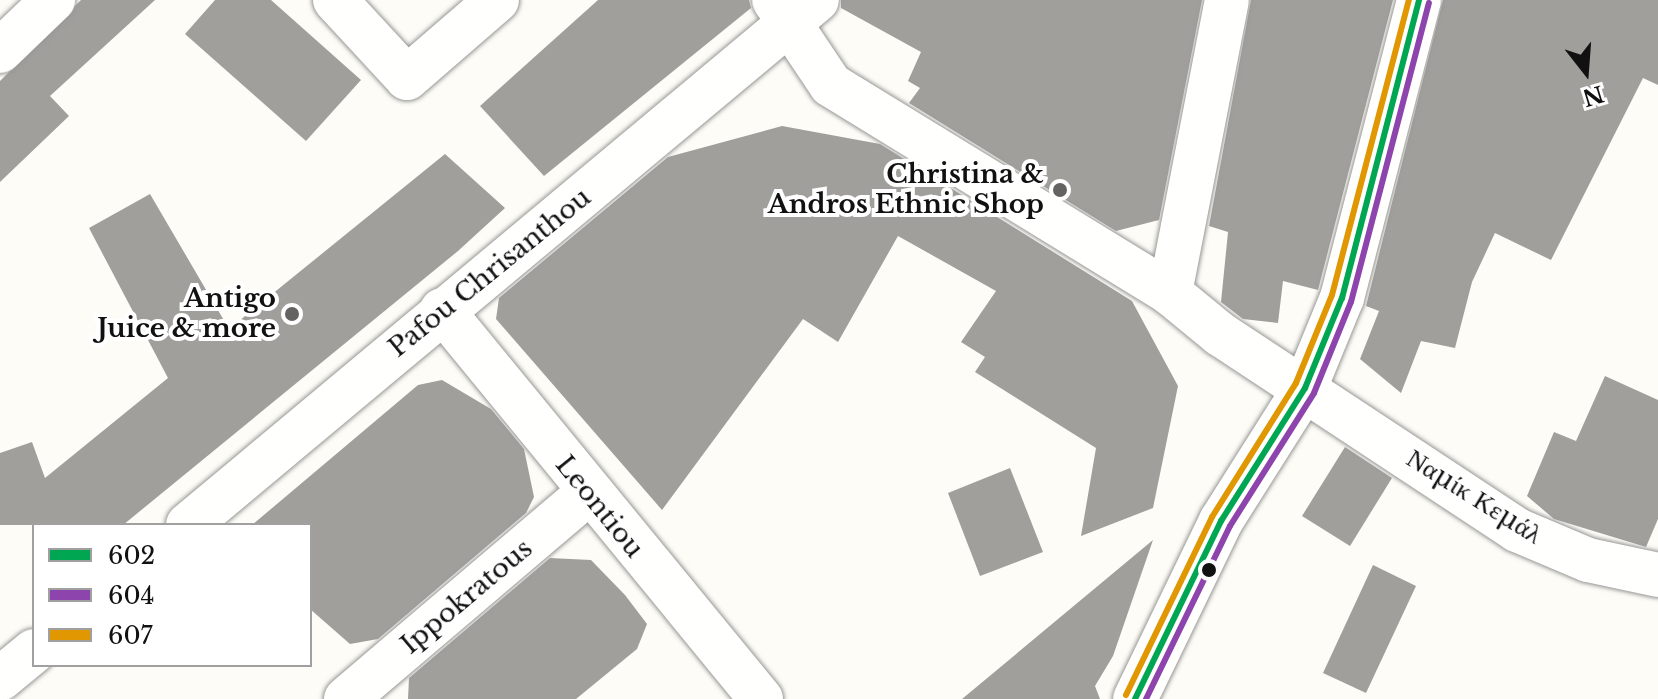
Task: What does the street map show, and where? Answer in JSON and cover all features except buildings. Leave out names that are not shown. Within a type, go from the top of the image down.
[{"type":"street","points":[[0,51],[53,0]]},
{"type":"street","points":[[335,0],[407,78],[497,0]]},
{"type":"street","points":[[1135,699],[1221,521],[1305,388],[1356,255],[1419,0]]},
{"type":"street","points":[[1170,293],[1222,1]]},
{"type":"street","name":"Ναμίκ Κεμάλ","points":[[795,8],[831,85],[1170,293],[1517,530],[1588,560],[1658,575]]},
{"type":"street","name":"Pafou Chrisanthou","points":[[190,523],[795,8]]},
{"type":"street","name":"Leontiou","points":[[442,310],[587,494],[761,699]]},
{"type":"street","name":"Ippokratous","points":[[346,699],[587,494]]},
{"type":"street","points":[[0,679],[32,653]]},
{"type":"transit line","name":"607","points":[[1126,695],[1212,517],[1296,383],[1332,295],[1409,0]]},
{"type":"transit line","name":"602","points":[[1135,699],[1221,521],[1305,388],[1342,298],[1419,0]]},
{"type":"transit line","name":"604","points":[[1146,699],[1230,526],[1314,393],[1351,302],[1429,3]]},
{"type":"place","name":"Christina & Andros Ethnic Shop","points":[[1060,190]]},
{"type":"place","name":"Antigo Juice & more","points":[[292,314]]}]
